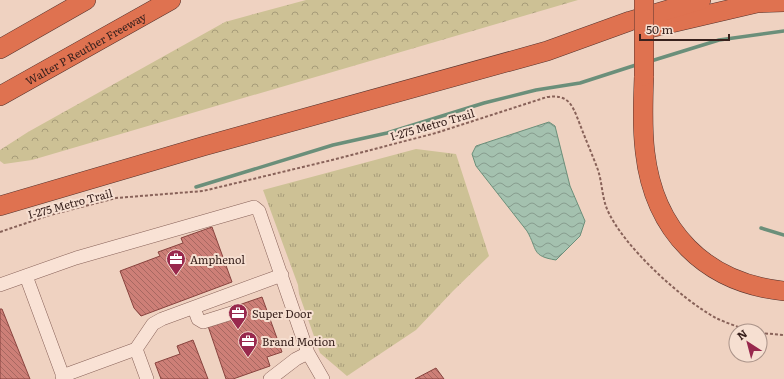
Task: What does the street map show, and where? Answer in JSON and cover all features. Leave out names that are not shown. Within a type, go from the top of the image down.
[{"type":"highway","points":[[0,49],[86,0]]},
{"type":"highway","name":"Walter P Reuther Freeway","points":[[0,96],[171,0]]},
{"type":"highway","points":[[644,0],[643,129],[645,154],[656,198],[666,219],[686,248],[713,269],[734,280],[749,285],[784,291]]},
{"type":"highway","points":[[547,51],[630,21],[701,0]]},
{"type":"highway","points":[[0,206],[204,146],[547,51],[718,11],[757,3],[784,2]]},
{"type":"lane","points":[[0,285],[76,258],[254,207],[259,211],[308,353],[324,379]]},
{"type":"lane","points":[[26,276],[63,377],[136,349],[153,324],[282,276]]},
{"type":"lane","points":[[194,308],[198,319],[203,322],[238,310]]},
{"type":"lane","points":[[136,349],[147,379]]},
{"type":"lane","points":[[270,379],[296,359],[308,353]]},
{"type":"path","name":"I-275 Metro Trail","points":[[0,232],[50,215],[116,198],[203,191],[332,160],[436,133],[547,97],[556,96],[563,97],[574,110],[598,170],[607,209],[627,240],[648,265],[681,293],[716,318],[729,323]]},
{"type":"path","points":[[768,334],[784,335]]},
{"type":"green space","points":[[306,0],[578,0],[32,160],[4,164],[0,161],[0,150],[28,132],[225,22]]},
{"type":"green space","points":[[416,149],[456,154],[489,256],[416,330],[347,376],[320,353],[299,294],[298,285],[263,190]]},
{"type":"water","points":[[549,122],[555,126],[570,186],[585,221],[580,236],[556,260],[542,256],[536,251],[527,231],[476,166],[472,154],[476,146]]},
{"type":"building","name":"Amphenol","points":[[212,227],[232,282],[141,316],[134,308],[120,271],[160,256],[158,252],[183,243],[181,238]]},
{"type":"building","points":[[262,297],[282,352],[267,357],[270,366],[233,379],[226,379],[208,326],[236,306]]},
{"type":"building","points":[[0,309],[2,309],[30,379],[0,379]]},
{"type":"building","points":[[193,340],[208,379],[161,379],[155,363],[180,354],[177,346]]},
{"type":"building","points":[[436,368],[444,379],[415,379]]},
{"type":"waterway","points":[[651,61],[719,40],[784,31]]},
{"type":"waterway","points":[[196,187],[333,145],[387,133],[484,103],[536,90],[580,83],[639,64]]},
{"type":"waterway","points":[[761,228],[784,235]]},
{"type":"place","name":"Amphenol","points":[[176,276]]},
{"type":"place","name":"Super Door","points":[[238,330]]},
{"type":"place","name":"Brand Motion","points":[[248,358]]}]
